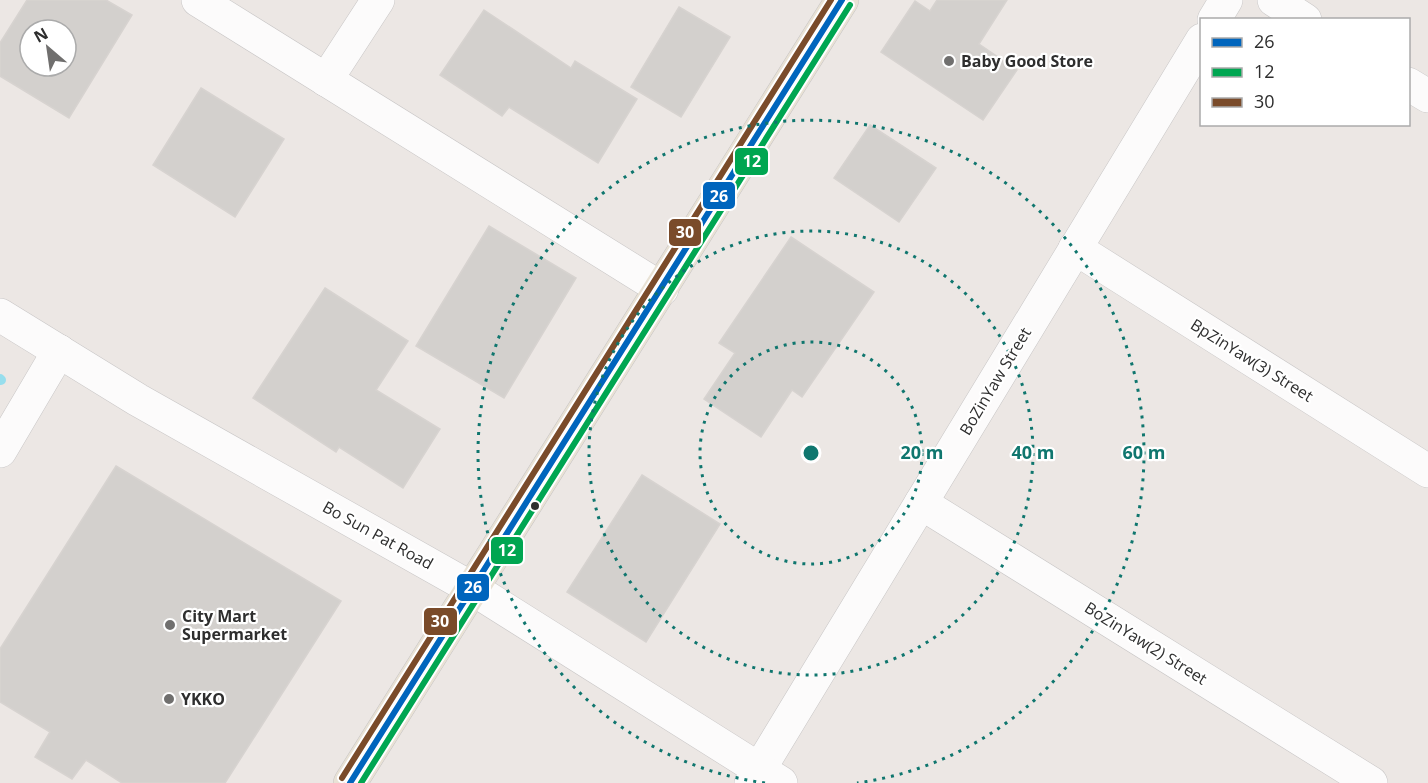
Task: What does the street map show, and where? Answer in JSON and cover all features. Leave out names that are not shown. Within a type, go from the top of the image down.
[{"type":"main road","points":[[350,783],[842,0]]},
{"type":"street","points":[[198,0],[662,289]]},
{"type":"street","points":[[326,80],[378,0]]},
{"type":"street","points":[[1215,18],[1226,0]]},
{"type":"street","points":[[1274,0],[1302,18]]},
{"type":"street","name":"BoZinYaw Street","points":[[764,778],[921,503],[1200,43]]},
{"type":"street","points":[[1410,85],[1428,96]]},
{"type":"street","name":"BpZinYaw(3) Street","points":[[1076,248],[1428,471]]},
{"type":"street","name":"Bo Sun Pat Road","points":[[0,315],[148,406],[473,589],[764,778]]},
{"type":"street","points":[[3,440],[59,351]]},
{"type":"street","name":"BoZinYaw(2) Street","points":[[921,503],[1371,783]]},
{"type":"building","points":[[27,0],[106,0],[132,15],[69,118],[0,76],[0,43]]},
{"type":"building","name":"Baby Good Store","points":[[937,0],[1007,0],[979,44],[1017,70],[983,120],[881,52],[915,1],[930,11]]},
{"type":"building","points":[[679,7],[730,37],[681,117],[631,87]]},
{"type":"building","points":[[484,10],[571,68],[575,61],[637,99],[598,163],[509,107],[502,116],[440,75]]},
{"type":"building","points":[[201,88],[284,139],[235,217],[153,165]]},
{"type":"building","points":[[870,125],[936,168],[899,222],[834,178]]},
{"type":"building","points":[[489,226],[576,278],[504,398],[416,346]]},
{"type":"building","points":[[791,237],[874,292],[802,397],[792,390],[761,437],[704,399],[735,353],[719,343]]},
{"type":"building","points":[[325,288],[408,341],[376,390],[440,429],[403,488],[339,447],[336,452],[253,398]]},
{"type":"building","name":"City Mart Supermarket","points":[[116,466],[341,601],[225,783],[122,783],[86,760],[72,779],[35,757],[50,732],[0,702],[0,649]]},
{"type":"building","points":[[642,475],[720,524],[646,642],[567,592]]},
{"type":"transit line","name":"30","points":[[342,778],[831,0]]},
{"type":"transit line","name":"26","points":[[350,783],[842,0]]},
{"type":"transit line","name":"12","points":[[361,783],[850,5]]},
{"type":"place","name":"Baby Good Store","points":[[949,61]]},
{"type":"place","name":"City Mart Supermarket","points":[[170,625]]},
{"type":"place","name":"YKKO","points":[[169,699]]}]
